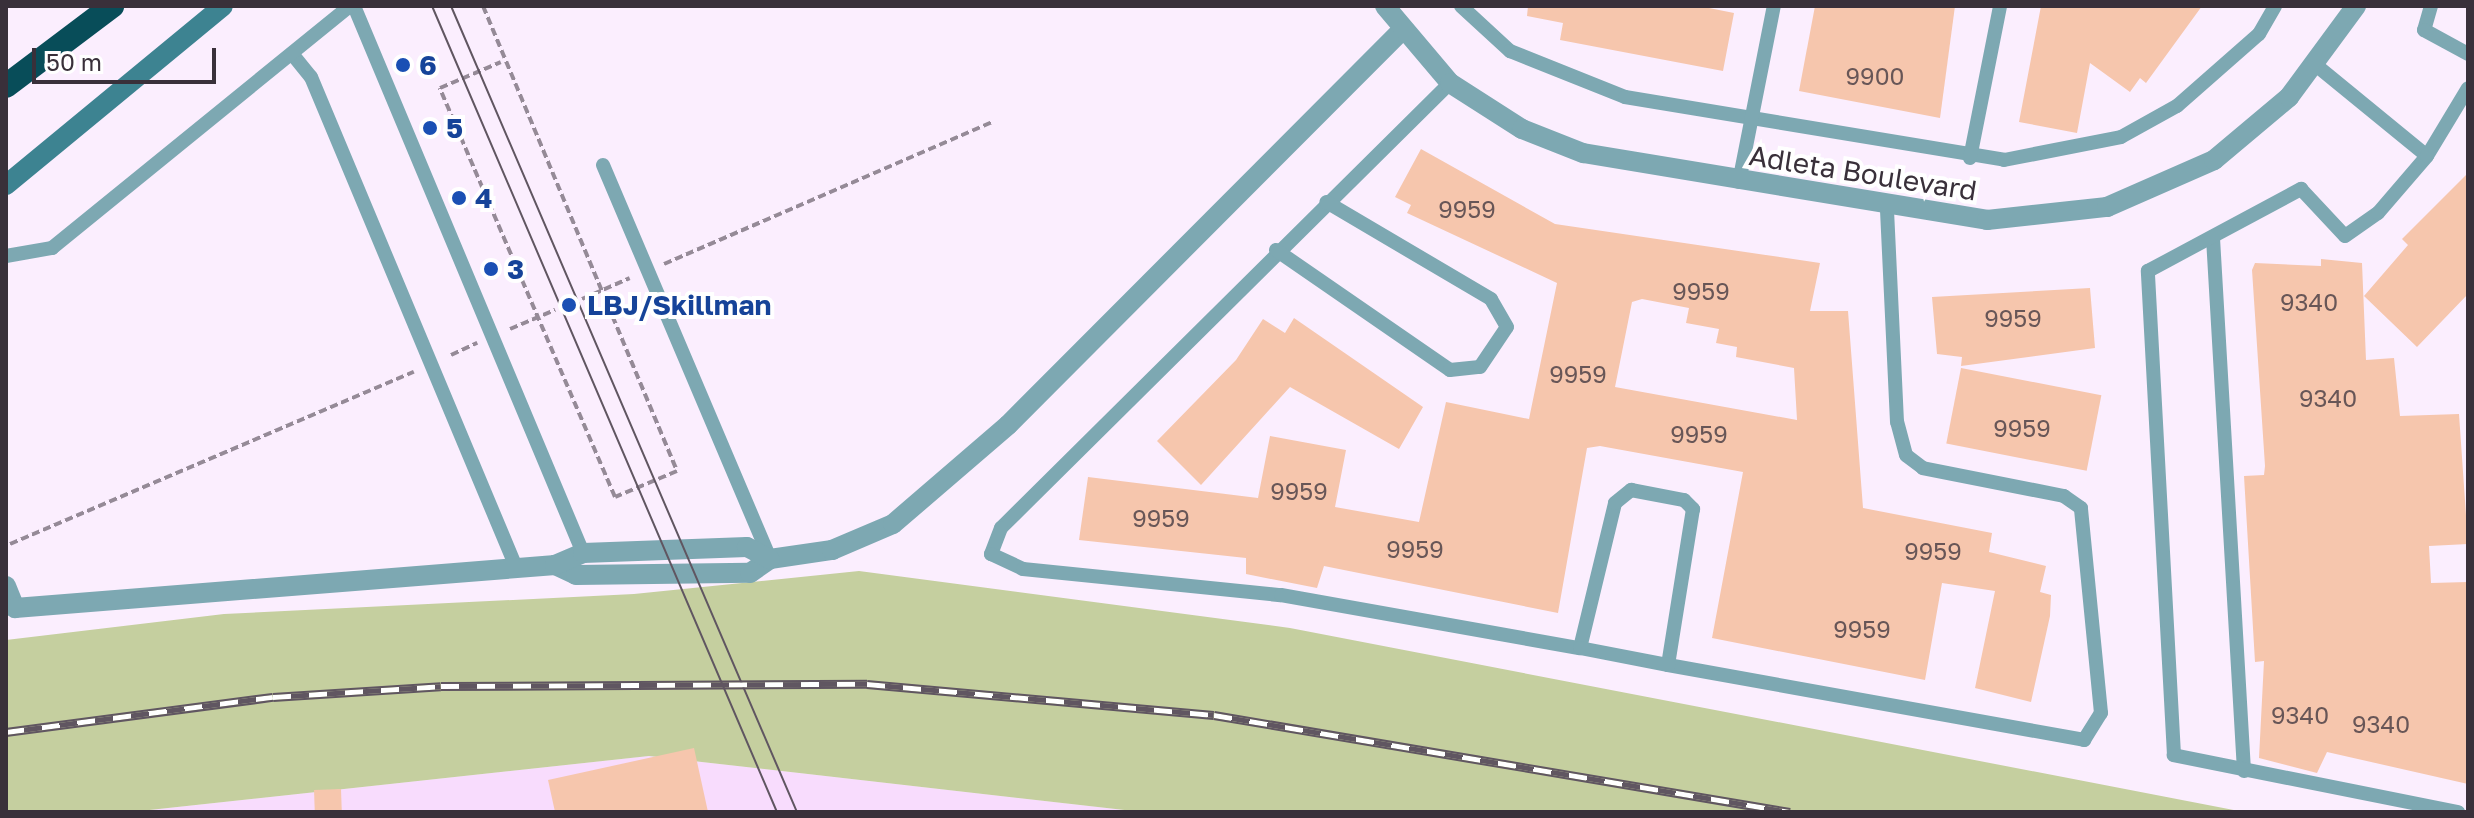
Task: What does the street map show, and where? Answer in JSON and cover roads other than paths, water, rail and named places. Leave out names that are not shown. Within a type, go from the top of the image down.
[{"type":"highway","points":[[6,86],[112,6]]},
{"type":"main road","points":[[6,185],[223,6]]},
{"type":"street","name":"Adleta Boulevard","points":[[1385,6],[1400,32],[1450,83],[1522,129],[1583,153],[1887,208],[1987,220],[2107,207],[2214,160],[2262,124],[2317,66],[2353,7]]},
{"type":"street","points":[[555,565],[576,575],[750,573],[770,559],[867,539],[937,494],[1400,32]]},
{"type":"street","points":[[6,586],[15,608],[555,565],[583,553],[747,547],[770,559]]},
{"type":"lane","points":[[6,256],[52,248],[352,6],[583,553]]},
{"type":"lane","points":[[1461,6],[1510,51],[1565,79],[1750,125],[1970,158],[2065,153],[2121,137],[2177,106],[2259,34],[2275,6]]},
{"type":"lane","points":[[1739,182],[1774,6]]},
{"type":"lane","points":[[1970,158],[2000,6]]},
{"type":"lane","points":[[2431,6],[2424,30],[2468,54]]},
{"type":"lane","points":[[293,55],[311,77],[516,567]]},
{"type":"lane","points":[[2317,66],[2427,156]]},
{"type":"lane","points":[[1450,83],[1276,250],[1001,528],[991,554],[1023,569],[1281,595],[2068,740],[2096,729],[2092,567],[2081,508],[2064,496],[1923,468],[1906,455],[1897,422],[1887,208]]},
{"type":"lane","points":[[2458,812],[2174,755],[2148,271],[2301,189],[2345,236],[2378,213],[2427,156],[2468,88]]},
{"type":"lane","points":[[603,165],[770,559]]},
{"type":"lane","points":[[1276,250],[1450,370],[1480,367],[1507,327],[1491,299],[1326,202]]},
{"type":"lane","points":[[2213,238],[2244,771]]},
{"type":"lane","points":[[1580,648],[1615,503],[1631,490],[1684,500],[1693,509],[1668,665]]},
{"type":"tram line","points":[[432,6],[777,812]]},
{"type":"tram line","points":[[451,6],[797,812]]},
{"type":"railway","points":[[6,732],[273,697],[441,686],[867,684],[1214,715],[1790,812]]},
{"type":"place","name":"6","points":[[403,65]]},
{"type":"place","name":"5","points":[[430,128]]},
{"type":"place","name":"4","points":[[459,198]]},
{"type":"place","name":"3","points":[[491,269]]},
{"type":"place","name":"LBJ/Skillman","points":[[569,305]]}]
